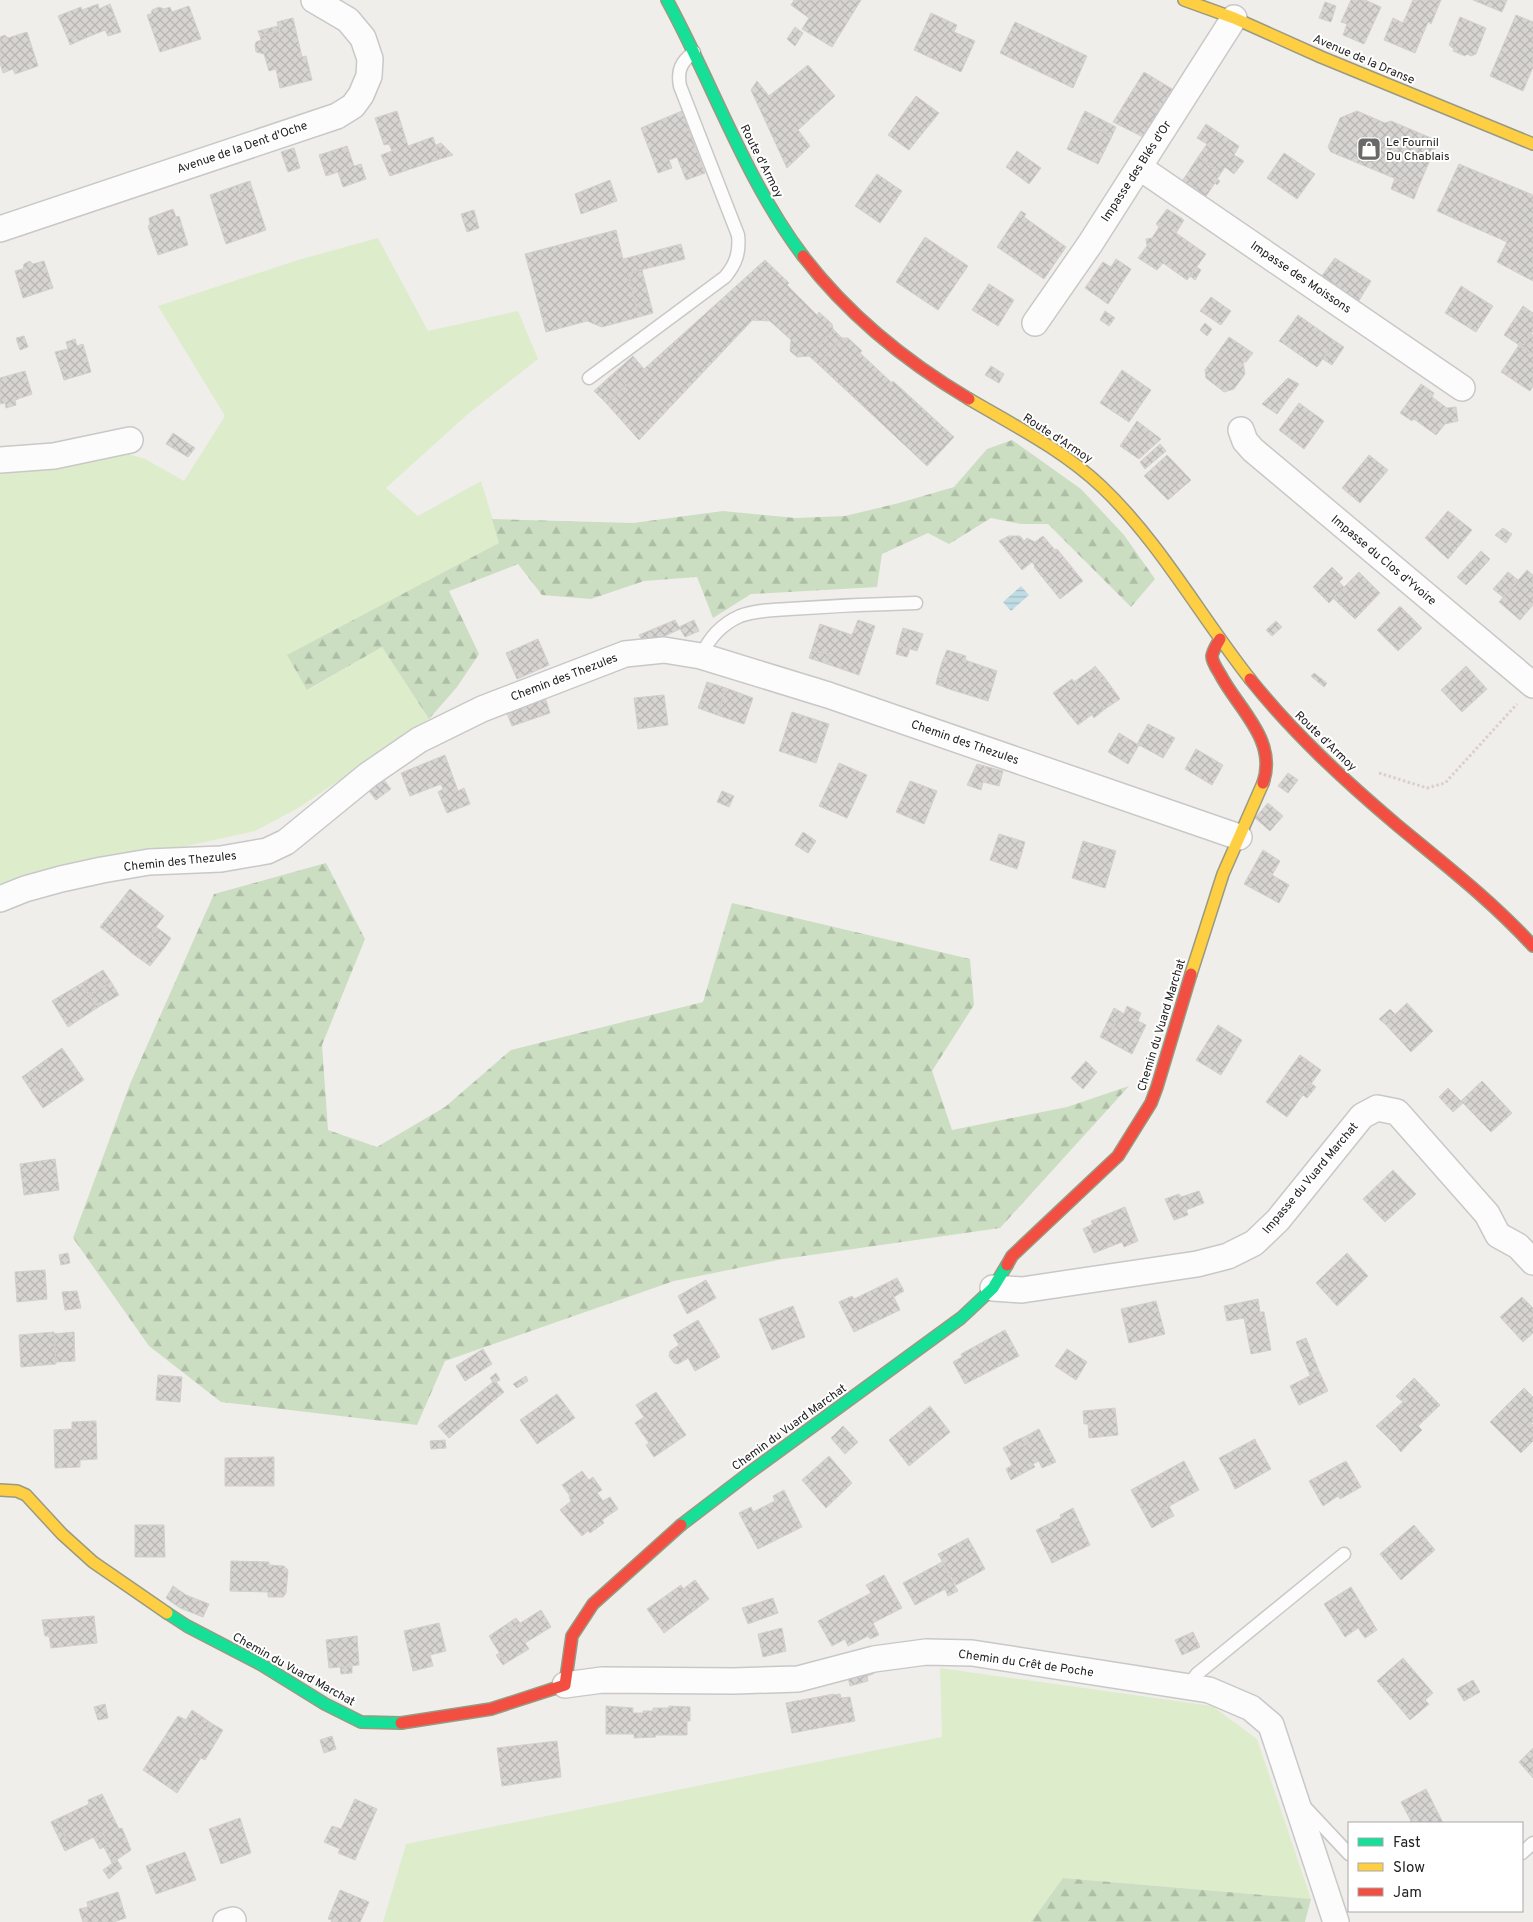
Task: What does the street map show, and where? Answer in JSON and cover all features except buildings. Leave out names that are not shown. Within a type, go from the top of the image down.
[{"type":"street","name":"Avenue de la Dent d'Oche","points":[[0,229],[337,116],[353,106],[362,95],[369,76],[370,59],[363,38],[348,20],[314,0]]},
{"type":"street","name":"Route d'Armoy","points":[[666,0],[694,52],[765,199],[798,249],[836,296],[893,348],[922,369],[952,389],[1049,446],[1106,491],[1138,527],[1267,700],[1312,748],[1379,809],[1499,911],[1533,946]]},
{"type":"street","name":"Avenue de la Dranse","points":[[1184,0],[1234,18],[1321,57],[1533,144]]},
{"type":"street","name":"Impasse des Blés d'Or","points":[[1035,323],[1090,244],[1234,18]]},
{"type":"street","name":"Impasse des Moissons","points":[[1139,167],[1462,388]]},
{"type":"street","name":"Impasse du Clos d'Yvoire","points":[[1241,430],[1245,441],[1253,450],[1527,692]]},
{"type":"street","points":[[0,460],[54,456],[130,440]]},
{"type":"street","name":"Chemin du Vuard Marchat","points":[[0,1490],[17,1491],[26,1495],[62,1534],[93,1562],[187,1626],[254,1661],[325,1704],[361,1722],[401,1723],[491,1709],[565,1685],[572,1636],[593,1604],[675,1530],[749,1473],[961,1318],[993,1288],[1012,1256],[1118,1156],[1151,1103],[1222,874],[1267,772],[1267,757],[1260,735],[1214,666],[1213,652],[1220,639]]},
{"type":"street","name":"Chemin des Thezules","points":[[0,899],[25,889],[102,870],[149,862],[221,859],[267,851],[286,842],[368,775],[419,740],[482,709],[625,654],[664,650],[701,656],[837,698],[1239,838]]},
{"type":"street","name":"Impasse du Vuard Marchat","points":[[993,1288],[1022,1290],[1197,1264],[1228,1256],[1254,1243],[1278,1220],[1362,1116],[1377,1108],[1397,1112],[1487,1214],[1498,1235],[1518,1246],[1533,1262]]},
{"type":"street","name":"Chemin du Crêt de Poche","points":[[565,1685],[602,1680],[734,1681],[798,1679],[874,1659],[926,1652],[972,1653],[1209,1690],[1232,1698],[1251,1708],[1271,1725],[1292,1794],[1336,1922]]},
{"type":"lane","points":[[589,378],[725,277],[735,262],[738,253],[738,235],[680,86],[678,76],[680,66],[694,52]]},
{"type":"lane","points":[[701,656],[707,642],[722,627],[741,616],[758,612],[829,606],[916,603]]},
{"type":"lane","points":[[1187,1687],[1197,1674],[1344,1554]]},
{"type":"lane","points":[[1292,1794],[1348,1853]]},
{"type":"lane","points":[[1523,1852],[1533,1843]]},
{"type":"path","points":[[1370,771],[1427,788],[1445,783],[1527,692]]},
{"type":"green space","points":[[378,238],[428,331],[518,311],[538,359],[469,413],[386,488],[418,516],[481,481],[500,543],[288,655],[308,690],[382,647],[429,719],[300,807],[255,831],[0,887],[0,469],[116,450],[145,459],[184,481],[225,416],[158,306],[298,260]]},
{"type":"green space","points":[[1012,440],[1081,489],[1124,535],[1155,579],[1131,607],[1048,524],[1021,524],[991,518],[949,544],[928,533],[882,554],[877,587],[751,594],[713,618],[697,577],[644,581],[591,599],[542,595],[518,564],[449,591],[479,654],[457,687],[429,719],[382,647],[307,690],[287,655],[499,543],[492,519],[633,523],[723,511],[795,518],[845,516],[954,487],[987,449]]},
{"type":"green space","points":[[326,863],[365,939],[322,1045],[328,1130],[377,1147],[445,1107],[511,1050],[703,1002],[732,903],[970,959],[974,1005],[932,1071],[952,1130],[1067,1107],[1129,1086],[1000,1228],[783,1259],[674,1281],[445,1361],[417,1425],[221,1402],[149,1346],[73,1238],[130,1084],[214,894]]},
{"type":"green space","points":[[940,1668],[1212,1706],[1257,1739],[1311,1899],[1063,1878],[1031,1922],[383,1922],[406,1844],[942,1737]]},
{"type":"green space","points":[[1063,1878],[1311,1899],[1305,1922],[1031,1922]]},
{"type":"water","points":[[1021,586],[1029,595],[1011,611],[1003,602]]},
{"type":"traffic: fast","points":[[667,0],[730,131],[782,226],[803,256]]},
{"type":"traffic: fast","points":[[681,1525],[961,1318],[993,1288],[1007,1265]]},
{"type":"traffic: fast","points":[[167,1613],[187,1626],[262,1665],[325,1704],[361,1722],[401,1723]]},
{"type":"traffic: slow","points":[[1184,0],[1234,18],[1321,57],[1533,144]]},
{"type":"traffic: slow","points":[[969,399],[1055,450],[1102,487],[1123,508],[1161,555],[1250,679]]},
{"type":"traffic: slow","points":[[1191,974],[1223,874],[1263,783]]},
{"type":"traffic: slow","points":[[0,1490],[17,1491],[26,1495],[62,1534],[93,1562],[167,1613]]},
{"type":"traffic: jam","points":[[803,256],[839,298],[879,336],[900,353],[969,399]]},
{"type":"traffic: jam","points":[[1220,639],[1212,656],[1213,661],[1261,739],[1266,767],[1263,783]]},
{"type":"traffic: jam","points":[[1250,679],[1301,737],[1358,791],[1484,898],[1533,946]]},
{"type":"traffic: jam","points":[[1007,1265],[1012,1256],[1118,1156],[1151,1103],[1191,974]]},
{"type":"traffic: jam","points":[[401,1723],[491,1709],[565,1685],[572,1636],[593,1604],[681,1525]]},
{"type":"place","name":"Le Fournil Du Chablais","points":[[1369,149]]}]
